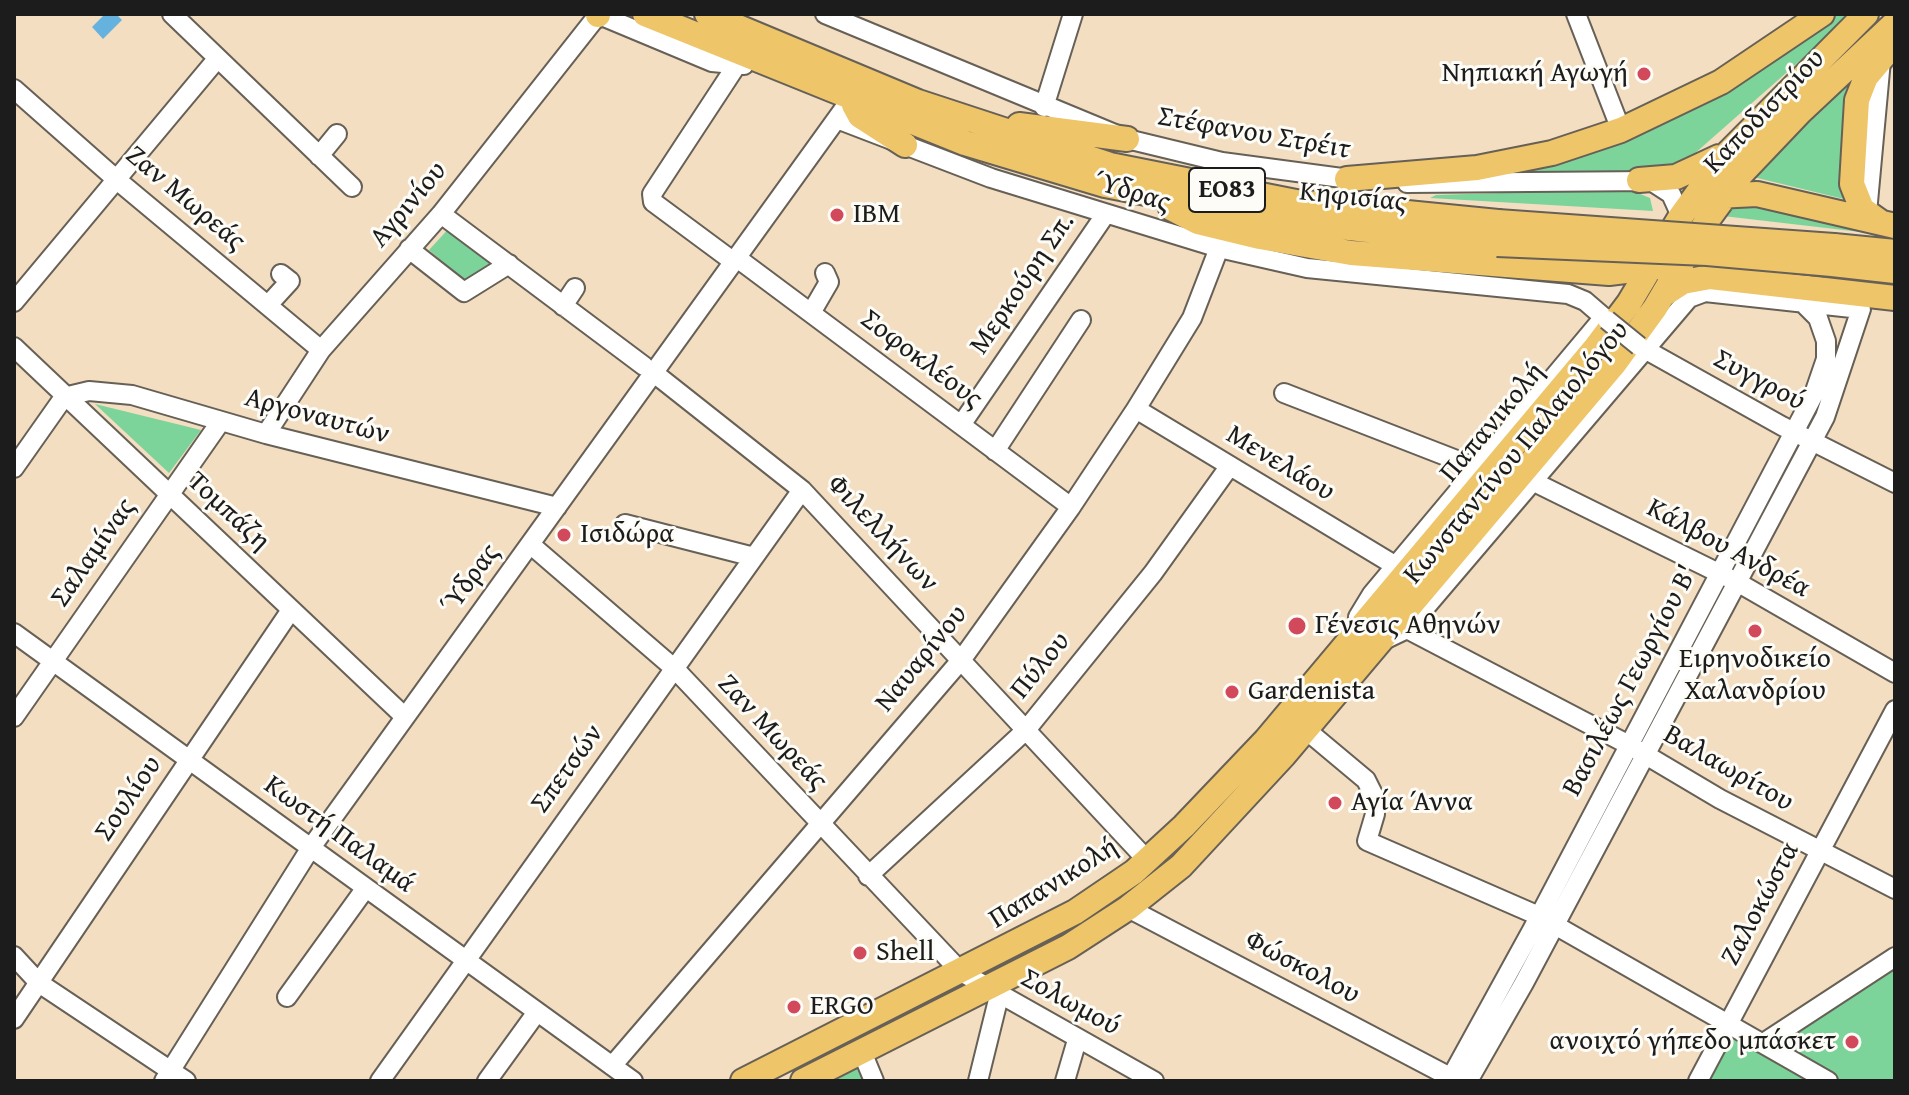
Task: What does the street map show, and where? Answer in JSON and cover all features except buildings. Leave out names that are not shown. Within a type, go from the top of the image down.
[{"type":"main road","name":"Κηφισίας","points":[[645,14],[764,65],[844,109],[1147,195],[1294,222],[1833,255],[1895,252]]},
{"type":"main road","name":"Κηφισίας","points":[[707,14],[830,69],[1110,165],[1230,191],[1498,233]]},
{"type":"main road","points":[[1347,179],[1477,168],[1552,153],[1621,130],[1721,82],[1822,14]]},
{"type":"main road","name":"Καποδιστρίου","points":[[1681,216],[1739,140],[1866,14]]},
{"type":"main road","name":"Καποδιστρίου","points":[[1688,251],[1725,195],[1800,112],[1895,23]]},
{"type":"main road","points":[[1881,220],[1860,206],[1852,184],[1857,100],[1866,77],[1888,50]]},
{"type":"main road","points":[[844,109],[905,145]]},
{"type":"main road","points":[[965,117],[1127,139]]},
{"type":"main road","points":[[1639,180],[1657,180],[1693,171],[1739,140]]},
{"type":"main road","points":[[1703,285],[1688,251],[1681,216],[1709,198],[1757,194],[1881,220]]},
{"type":"main road","points":[[1147,195],[1198,222],[1299,246],[1435,262],[1596,272],[1649,270],[1688,251]]},
{"type":"main road","name":"Παπανικολή","points":[[743,1081],[1075,912],[1147,860],[1221,790],[1334,657],[1649,270],[1681,216]]},
{"type":"main road","name":"Κωνσταντίνου Παλαιολόγου","points":[[803,1081],[994,992],[1128,908],[1206,841],[1305,729],[1615,363],[1661,297],[1688,251]]},
{"type":"main road","name":"Κηφισίας","points":[[1833,255],[1895,271]]},
{"type":"main road","points":[[1596,272],[1612,282],[1621,300],[1610,319]]},
{"type":"main road","points":[[1661,297],[1683,282],[1895,298]]},
{"type":"main road","points":[[1861,309],[1895,312]]},
{"type":"street","points":[[172,14],[352,187]]},
{"type":"street","points":[[597,14],[712,62],[736,66],[764,65]]},
{"type":"street","name":"Αγρινίου","points":[[266,434],[321,350],[441,214],[597,14]]},
{"type":"street","name":"Στέφανου Στρέιτ","points":[[825,14],[1127,139],[1222,162],[1347,179],[1436,184],[1639,180],[1662,186],[1678,204],[1681,216]]},
{"type":"street","points":[[1044,107],[1073,14]]},
{"type":"street","points":[[1576,14],[1621,130]]},
{"type":"street","points":[[14,302],[212,65]]},
{"type":"street","name":"Σοφοκλέους","points":[[736,66],[652,194],[653,202],[811,313],[1071,507]]},
{"type":"street","name":"Ζαν Μωρεάς","points":[[14,89],[117,180],[321,350]]},
{"type":"street","name":"Ύδρας","points":[[173,1078],[310,849],[557,507],[649,369],[736,260],[844,109]]},
{"type":"street","points":[[319,156],[337,134]]},
{"type":"street","name":"Ύδρας","points":[[905,145],[1105,215],[1219,248],[1307,268],[1568,294],[1585,301],[1610,319]]},
{"type":"street","name":"Φιλελλήνων","points":[[441,214],[649,369],[802,490],[1147,860]]},
{"type":"street","name":"Μερκούρη Σπ.","points":[[961,425],[1105,215]]},
{"type":"street","name":"Ναυαρίνου","points":[[612,1066],[962,659],[1071,507],[1136,409],[1192,318],[1219,248]]},
{"type":"street","points":[[409,249],[464,292],[509,264]]},
{"type":"street","points":[[811,313],[829,282],[825,273]]},
{"type":"street","points":[[268,305],[290,281],[281,274]]},
{"type":"street","points":[[1703,285],[1804,304],[1861,309]]},
{"type":"street","name":"Κωνσταντίνου Παλαιολόγου","points":[[1378,643],[1407,629],[1641,348],[1703,285]]},
{"type":"street","points":[[563,306],[575,288]]},
{"type":"street","name":"Βασιλέως Γεωργίου Β'","points":[[1804,304],[1820,324],[1826,359],[1804,437]]},
{"type":"street","name":"Βασιλέως Γεωργίου Β'","points":[[1456,1080],[1547,920],[1804,437],[1830,405],[1861,309]]},
{"type":"street","name":"Συγγρού","points":[[1610,319],[1641,348],[1895,483]]},
{"type":"street","name":"Παπανικολή","points":[[1334,657],[1372,594],[1477,468],[1610,319]]},
{"type":"street","points":[[995,451],[1081,320]]},
{"type":"street","name":"Τομπάζη","points":[[14,347],[405,717]]},
{"type":"street","name":"Αργοναυτών","points":[[64,397],[89,391],[132,395],[266,434],[557,507]]},
{"type":"street","points":[[1284,393],[1477,468]]},
{"type":"street","points":[[14,468],[64,397]]},
{"type":"street","name":"Μενελάου","points":[[1136,409],[1396,566]]},
{"type":"street","name":"Σαλαμίνας","points":[[14,717],[221,421]]},
{"type":"street","name":"Πύλου","points":[[868,876],[1026,730],[1153,573],[1229,467]]},
{"type":"street","name":"Κάλβου Ανδρέα","points":[[1532,481],[1728,578],[1895,673]]},
{"type":"street","name":"Σπετσών","points":[[380,1081],[802,490]]},
{"type":"street","points":[[625,524],[754,557]]},
{"type":"street","name":"Ζαν Μωρεάς","points":[[530,544],[675,669],[818,824],[961,972]]},
{"type":"street","name":"Σουλίου","points":[[14,1019],[291,610]]},
{"type":"street","name":"Βαλαωρίτου","points":[[1407,629],[1637,749],[1820,852],[1895,889]]},
{"type":"street","name":"Κωστή Παλαμά","points":[[14,633],[633,1081]]},
{"type":"street","name":"Ζαλοκώστα","points":[[1698,1081],[1895,710]]},
{"type":"street","points":[[1305,729],[1366,780],[1374,796],[1375,814],[1367,841],[1547,920],[1765,1042],[1817,1079]]},
{"type":"street","points":[[287,997],[365,889]]},
{"type":"street","name":"Φώσκολου","points":[[1128,908],[1456,1080]]},
{"type":"street","points":[[14,956],[39,983],[173,1078]]},
{"type":"street","points":[[1765,1042],[1895,957]]},
{"type":"street","name":"Σολωμού","points":[[961,972],[1154,1081]]},
{"type":"street","points":[[978,1081],[994,992]]},
{"type":"street","points":[[487,1081],[537,1012]]},
{"type":"street","points":[[1065,1081],[1077,1040]]},
{"type":"street","points":[[862,1052],[874,1081]]},
{"type":"green space","points":[[1838,14],[1853,14],[1685,162],[1657,170],[1447,177],[1624,140],[1713,99],[1766,67]]},
{"type":"green space","points":[[1849,79],[1848,200],[1745,175]]},
{"type":"green space","points":[[1628,189],[1650,198],[1653,211],[1430,198],[1436,195]]},
{"type":"green space","points":[[1736,202],[1895,236],[1723,216]]},
{"type":"green space","points":[[452,225],[505,264],[471,286],[429,250]]},
{"type":"green space","points":[[95,404],[201,430],[169,473]]},
{"type":"green space","points":[[1895,965],[1895,1081],[1840,1081],[1778,1041]]},
{"type":"green space","points":[[1733,1030],[1807,1074],[1799,1081],[1703,1081]]},
{"type":"green space","points":[[859,1062],[868,1081],[821,1081]]},
{"type":"water","points":[[105,14],[116,14],[122,20],[103,39],[92,27]]},
{"type":"place","name":"Νηπιακή Αγωγή","points":[[1644,74]]},
{"type":"place","name":"IBM","points":[[837,215]]},
{"type":"place","name":"Ισιδώρα","points":[[564,535]]},
{"type":"place","name":"Γένεσις Αθηνών","points":[[1297,626]]},
{"type":"place","name":"Ειρηνοδικείο Χαλανδρίου","points":[[1755,631]]},
{"type":"place","name":"Gardenista","points":[[1232,692]]},
{"type":"place","name":"Αγία Άννα","points":[[1335,803]]},
{"type":"place","name":"Shell","points":[[860,953]]},
{"type":"place","name":"ERGO","points":[[794,1007]]},
{"type":"place","name":"ανοιχτό γήπεδο μπάσκετ","points":[[1852,1042]]}]
